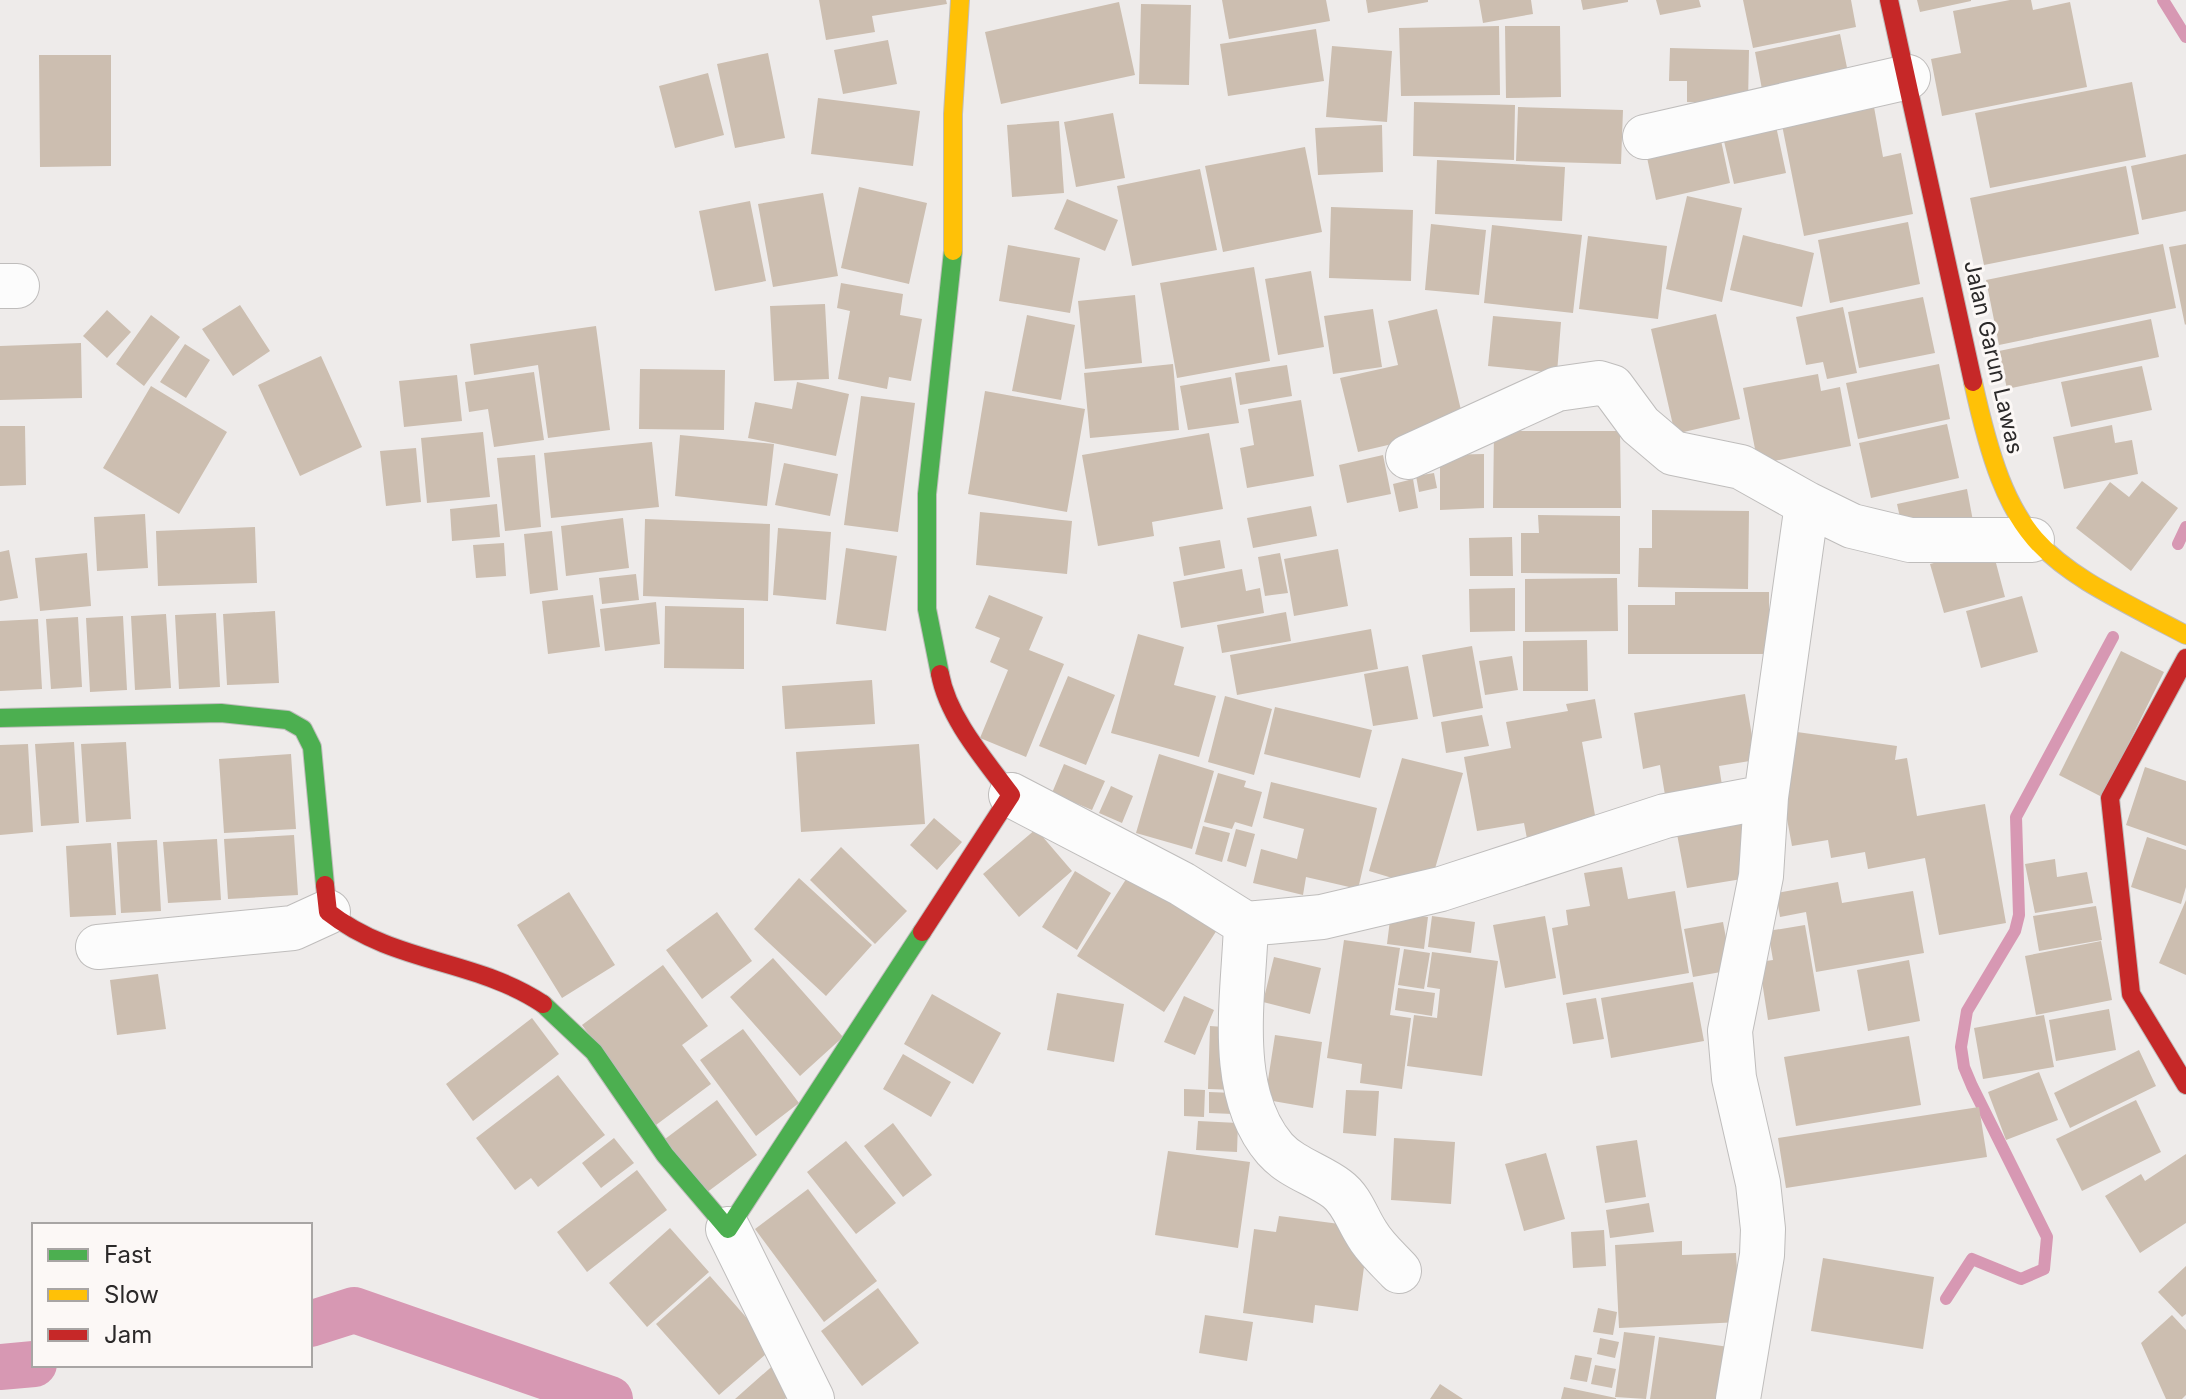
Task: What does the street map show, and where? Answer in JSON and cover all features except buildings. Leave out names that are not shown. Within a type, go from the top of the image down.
[{"type":"street","points":[[960,0],[953,114],[954,245],[927,494],[927,609],[942,686],[973,743],[1011,795],[1182,884],[1246,924],[1322,917],[1441,889],[1665,816],[1766,797]]},
{"type":"street","name":"Jalan Garun Lawas","points":[[1889,0],[1987,446],[2010,508],[2032,540],[2081,577],[2186,635]]},
{"type":"street","points":[[1645,137],[1908,77]]},
{"type":"street","points":[[1408,457],[1557,389],[1599,383],[1612,387],[1646,431],[1673,453],[1741,467],[1852,526],[1910,540],[2032,540]]},
{"type":"street","points":[[1738,1399],[1763,1229],[1758,1183],[1734,1078],[1730,1031],[1759,887],[1766,797],[1807,504]]},
{"type":"street","points":[[2186,658],[2110,798],[2131,994],[2186,1085]]},
{"type":"street","points":[[0,718],[221,713],[287,720],[303,729],[312,747],[328,912],[340,924],[369,939],[434,962],[506,982],[542,1002],[593,1048],[667,1157],[728,1229],[812,1399]]},
{"type":"street","points":[[728,1229],[1011,795]]},
{"type":"street","points":[[98,947],[293,928],[328,912]]},
{"type":"street","points":[[1246,924],[1243,1067],[1257,1124],[1277,1151],[1309,1174],[1338,1189],[1355,1211],[1367,1236],[1399,1271]]},
{"type":"waterway","points":[[2163,0],[2186,37]]},
{"type":"waterway","points":[[2178,544],[2186,527]]},
{"type":"waterway","points":[[1946,1299],[1972,1259],[2021,1279],[2044,1269],[2047,1237],[1972,1086],[1964,1067],[1961,1047],[1967,1011],[2015,931],[2019,915],[2016,817],[2113,637]]},
{"type":"waterway","points":[[312,1323],[354,1310],[610,1399]]},
{"type":"waterway","points":[[0,1367],[32,1364]]},
{"type":"traffic: fast","points":[[940,674],[927,609],[927,494],[953,251]]},
{"type":"traffic: fast","points":[[0,718],[221,713],[287,720],[303,729],[312,747],[325,885]]},
{"type":"traffic: fast","points":[[543,1004],[594,1052],[665,1155],[728,1229],[922,932]]},
{"type":"traffic: slow","points":[[953,251],[953,114],[960,0]]},
{"type":"traffic: slow","points":[[1973,382],[2001,482],[2018,516],[2039,543],[2064,566],[2096,587],[2186,635]]},
{"type":"traffic: jam","points":[[1889,0],[1973,382]]},
{"type":"traffic: jam","points":[[2186,658],[2110,798],[2131,994],[2186,1085]]},
{"type":"traffic: jam","points":[[922,932],[1011,795],[959,722],[940,674]]},
{"type":"traffic: jam","points":[[325,885],[328,912],[353,929],[407,952],[490,978],[543,1004]]}]
